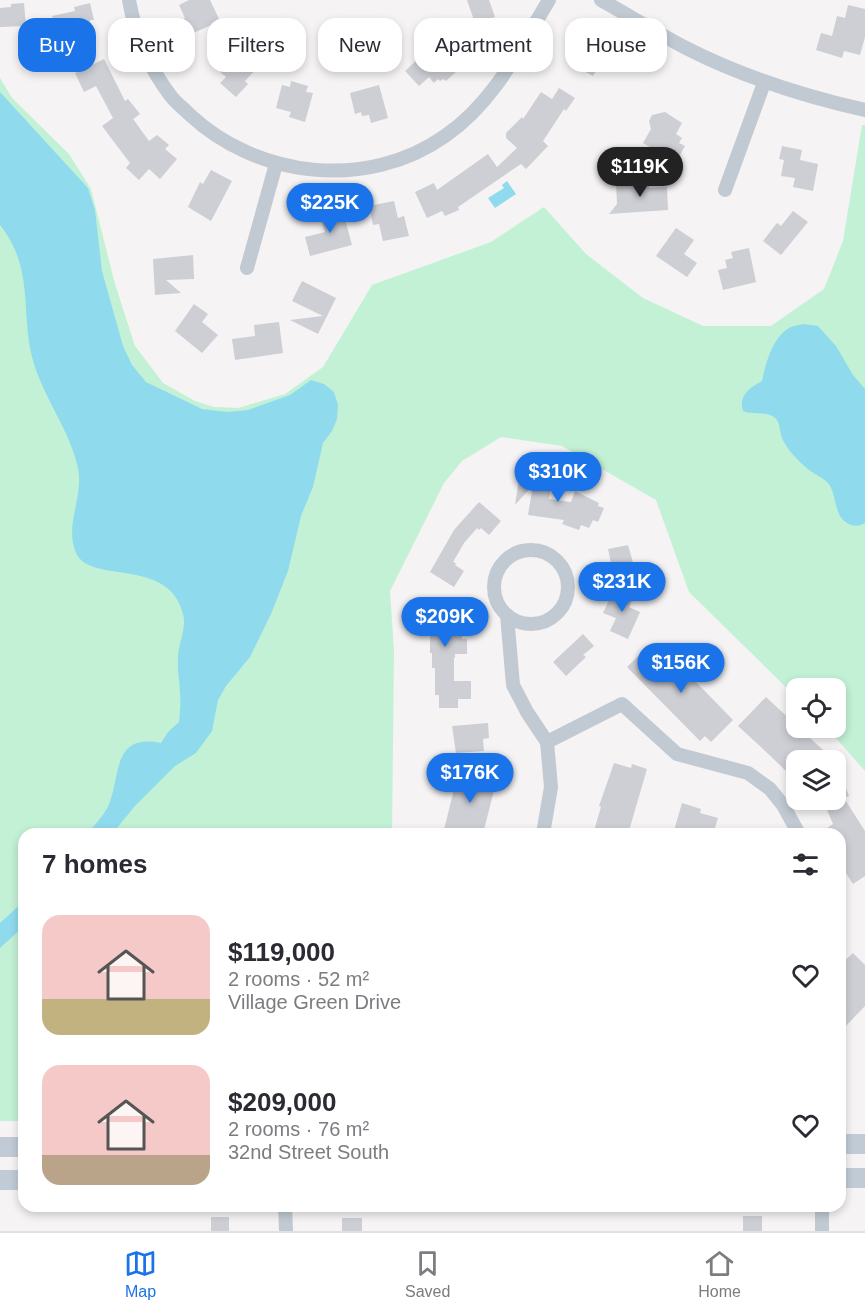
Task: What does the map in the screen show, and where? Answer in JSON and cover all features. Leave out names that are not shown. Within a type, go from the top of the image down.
[{"type":"street","points":[[129,0],[131,14],[148,61],[171,97],[206,130],[238,149],[276,164],[316,170],[360,169],[406,158],[444,137],[480,107],[511,64],[549,0]]},
{"type":"street","points":[[601,0],[686,48],[764,83],[819,100],[865,110]]},
{"type":"street","points":[[725,190],[764,83]]},
{"type":"street","points":[[247,268],[276,164]]},
{"type":"street","points":[[507,615],[518,622],[530,624],[553,617],[567,598],[566,574],[559,563],[544,553],[526,551],[515,554],[505,561],[494,583],[495,595],[507,615],[513,685],[527,712],[547,742],[551,787],[544,828]]},
{"type":"street","points":[[547,742],[622,704],[677,754],[748,773],[770,789],[783,805],[796,828]]},
{"type":"street","points":[[846,1144],[865,1144]]},
{"type":"street","points":[[0,1147],[18,1147]]},
{"type":"street","points":[[846,1178],[865,1178]]},
{"type":"street","points":[[0,1180],[18,1180]]},
{"type":"street","points":[[285,1212],[286,1231]]},
{"type":"street","points":[[822,1212],[822,1231]]},
{"type":"green space","points":[[0,78],[12,98],[69,154],[91,189],[115,284],[135,346],[163,383],[195,401],[214,407],[238,408],[285,394],[323,367],[372,285],[491,242],[544,207],[586,254],[643,298],[703,326],[771,326],[824,289],[843,241],[862,125],[865,125],[865,771],[836,738],[846,738],[846,678],[786,678],[786,687],[689,592],[656,500],[562,446],[501,437],[462,461],[444,483],[390,591],[394,651],[392,828],[18,828],[18,1121],[0,1121]]},
{"type":"water","points":[[0,92],[88,188],[95,210],[102,271],[123,346],[132,365],[146,382],[202,409],[227,412],[248,410],[290,395],[311,380],[324,384],[334,392],[338,405],[337,419],[323,443],[313,487],[301,516],[288,571],[271,614],[250,657],[226,686],[218,700],[212,731],[196,753],[175,766],[135,806],[117,828],[92,828],[107,808],[121,759],[126,750],[134,744],[161,743],[168,732],[179,722],[178,658],[184,619],[175,596],[162,584],[147,578],[97,568],[84,562],[76,553],[72,532],[79,490],[78,468],[69,441],[34,364],[27,328],[23,276],[11,242],[0,225]]},
{"type":"water","points":[[507,181],[516,194],[495,208],[488,198],[504,188],[502,185]]},
{"type":"water","points":[[803,324],[818,326],[836,346],[853,375],[865,389],[865,523],[861,525],[852,525],[843,520],[830,486],[804,466],[790,451],[782,439],[776,419],[767,414],[743,411],[743,397],[762,381],[768,359],[778,338],[789,328]]},
{"type":"water","points":[[18,906],[18,932],[0,948],[0,923]]},
{"type":"building","points":[[189,0],[210,0],[219,18],[207,18],[207,27],[195,32],[195,18],[185,18],[179,5]]},
{"type":"building","points":[[467,0],[489,0],[495,17],[473,18]]},
{"type":"building","points":[[24,3],[25,18],[18,18],[18,26],[0,27],[0,8],[11,7],[11,4]]},
{"type":"building","points":[[90,3],[94,18],[53,18],[52,16],[75,11],[74,7]]},
{"type":"building","points":[[848,5],[865,9],[865,37],[860,55],[844,51],[842,58],[816,50],[821,33],[832,36],[837,16],[845,18]]},
{"type":"building","points":[[104,59],[108,72],[110,72],[125,101],[128,99],[140,114],[133,119],[149,141],[157,135],[169,145],[165,149],[177,159],[160,179],[149,169],[139,180],[126,168],[130,163],[102,126],[113,118],[96,86],[84,92],[75,73],[96,72],[96,63]]},
{"type":"building","points":[[414,63],[414,72],[456,72],[446,81],[438,79],[434,83],[429,77],[419,86],[405,71]]},
{"type":"building","points":[[220,72],[253,72],[245,81],[248,84],[236,97],[220,83],[226,77]]},
{"type":"building","points":[[291,81],[308,86],[306,92],[313,93],[305,122],[289,117],[291,112],[276,108],[282,85],[290,87]]},
{"type":"building","points":[[379,85],[388,118],[371,123],[369,115],[362,116],[361,112],[355,114],[350,93]]},
{"type":"building","points":[[559,88],[575,98],[566,111],[564,109],[543,141],[548,146],[526,169],[521,164],[458,207],[459,210],[445,216],[442,211],[427,218],[415,192],[434,183],[437,190],[488,154],[497,167],[517,148],[506,138],[506,133],[522,117],[523,119],[541,92],[552,99]]},
{"type":"building","points":[[665,112],[682,123],[676,134],[682,138],[679,143],[685,146],[672,169],[656,160],[660,153],[643,143],[651,129],[649,121],[652,115]]},
{"type":"building","points":[[782,146],[802,150],[800,160],[818,164],[813,191],[793,187],[795,178],[781,176],[784,160],[779,159]]},
{"type":"building","points":[[211,170],[232,181],[211,221],[188,207],[200,182],[203,184]]},
{"type":"building","points":[[649,181],[649,188],[667,187],[668,210],[609,214],[617,204],[616,183]]},
{"type":"building","points":[[394,201],[398,218],[404,216],[409,236],[383,241],[379,224],[373,225],[369,206]]},
{"type":"building","points":[[342,208],[352,245],[310,256],[305,237],[325,232],[320,215]]},
{"type":"building","points":[[793,211],[808,222],[781,255],[763,241],[777,223],[781,226]]},
{"type":"building","points":[[676,228],[694,240],[684,254],[697,263],[687,277],[656,256]]},
{"type":"building","points":[[749,248],[756,282],[723,290],[718,270],[727,268],[725,260],[733,258],[731,252]]},
{"type":"building","points":[[193,255],[194,279],[166,280],[181,293],[155,295],[153,259]]},
{"type":"building","points":[[302,281],[336,298],[318,334],[290,320],[323,316],[292,301]]},
{"type":"building","points":[[194,304],[208,314],[202,322],[218,335],[202,353],[175,331]]},
{"type":"building","points":[[279,322],[283,353],[235,360],[232,339],[255,336],[254,325]]},
{"type":"building","points":[[520,473],[552,478],[549,499],[571,502],[575,491],[599,503],[598,506],[604,508],[598,522],[593,520],[589,528],[581,525],[579,530],[562,524],[564,520],[528,515],[533,485],[515,505]]},
{"type":"building","points":[[479,502],[501,521],[489,535],[481,528],[479,530],[477,528],[464,543],[453,562],[464,571],[454,587],[430,572],[454,530]]},
{"type":"building","points":[[628,545],[636,573],[602,581],[598,565],[611,563],[608,549]]},
{"type":"building","points":[[615,588],[633,597],[629,607],[640,612],[628,639],[610,631],[616,618],[603,613]]},
{"type":"building","points":[[414,598],[454,598],[454,612],[462,612],[462,639],[467,639],[467,654],[455,654],[454,681],[471,681],[471,699],[458,699],[458,708],[439,708],[439,695],[435,695],[435,668],[432,668],[432,653],[430,653],[430,628],[422,628],[422,613],[414,613]]},
{"type":"building","points":[[583,634],[594,646],[583,655],[586,657],[566,676],[553,662]]},
{"type":"building","points":[[658,643],[733,720],[711,742],[705,736],[700,741],[627,667],[638,656],[642,660]]},
{"type":"building","points":[[766,697],[786,716],[786,738],[810,738],[823,750],[786,750],[786,771],[738,726]]},
{"type":"building","points":[[488,723],[489,738],[483,739],[484,751],[456,753],[452,726]]},
{"type":"building","points":[[614,763],[631,768],[632,764],[647,769],[630,828],[595,828],[601,807],[599,806]]},
{"type":"building","points":[[460,768],[497,778],[484,828],[444,828],[456,781],[461,782]]},
{"type":"building","points":[[846,801],[865,831],[865,876],[853,884],[846,873],[846,828],[827,828],[833,824],[827,810],[846,810]]},
{"type":"building","points":[[682,803],[701,809],[700,813],[718,818],[715,828],[675,828]]},
{"type":"building","points":[[853,953],[865,965],[865,1006],[846,1026],[846,959]]},
{"type":"building","points":[[743,1216],[762,1216],[762,1231],[743,1231]]},
{"type":"building","points":[[211,1217],[229,1217],[229,1231],[211,1231]]},
{"type":"building","points":[[342,1218],[362,1218],[362,1231],[342,1231]]}]
